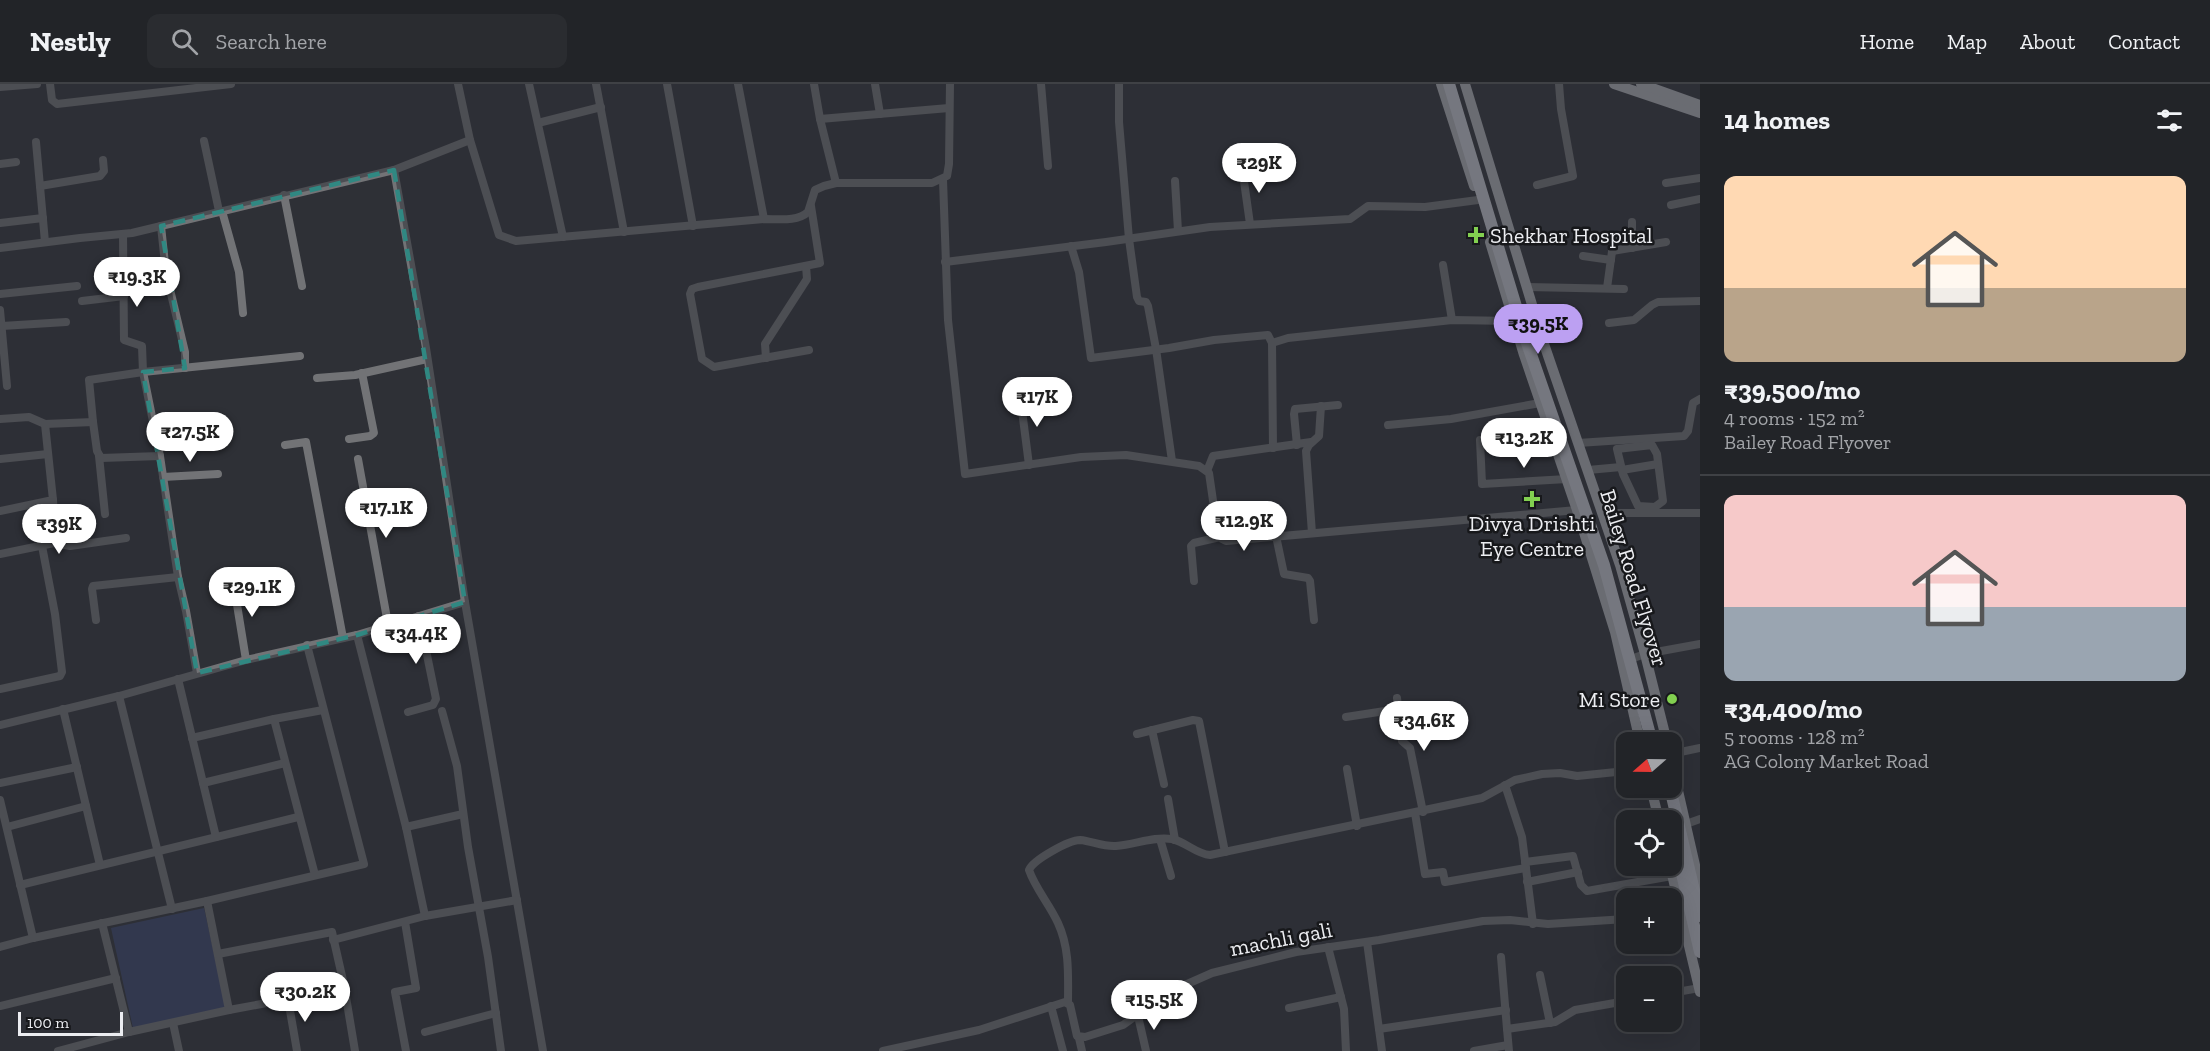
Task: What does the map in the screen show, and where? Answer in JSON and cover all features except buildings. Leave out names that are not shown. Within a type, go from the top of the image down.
[{"type":"highway","name":"Bailey Road Flyover","points":[[1449,84],[1527,344],[1604,565],[1649,732]]},
{"type":"highway","name":"Bailey Road Flyover","points":[[1457,84],[1533,339],[1611,562],[1656,732]]},
{"type":"highway","points":[[1672,798],[1700,916]]},
{"type":"highway","points":[[1682,874],[1700,952]]},
{"type":"main road","points":[[1441,84],[1513,321],[1578,510],[1615,632],[1639,732]]},
{"type":"main road","points":[[1465,84],[1527,287],[1614,547],[1664,732]]},
{"type":"main road","points":[[1614,84],[1700,113]]},
{"type":"main road","points":[[1641,84],[1700,105]]},
{"type":"main road","points":[[1468,169],[1490,163]]},
{"type":"main road","points":[[1483,217],[1504,211]]},
{"type":"main road","points":[[1558,456],[1579,447]]},
{"type":"main road","points":[[1591,554],[1614,547]]},
{"type":"main road","points":[[1680,798],[1700,886]]},
{"type":"main road","points":[[1682,925],[1700,990]]},
{"type":"main road","points":[[1685,930],[1700,927]]},
{"type":"street","points":[[0,87],[37,84]]},
{"type":"street","points":[[50,84],[52,100],[57,104],[231,84]]},
{"type":"street","points":[[458,84],[470,140],[498,235],[516,241],[800,217],[808,212],[815,190],[836,183],[932,183],[943,180]]},
{"type":"street","points":[[529,84],[563,237]]},
{"type":"street","points":[[596,84],[624,232]]},
{"type":"street","points":[[667,84],[693,226]]},
{"type":"street","points":[[738,84],[764,219]]},
{"type":"street","points":[[814,84],[836,183]]},
{"type":"street","points":[[875,84],[880,114]]},
{"type":"street","points":[[950,84],[948,173],[943,180],[945,262],[948,320],[965,474],[1081,457],[1126,455],[1198,465],[1207,471]]},
{"type":"street","points":[[1041,84],[1048,166]]},
{"type":"street","points":[[1119,84],[1119,122],[1129,239],[1137,297],[1139,301],[1147,304],[1156,349],[1172,461]]},
{"type":"street","points":[[1537,185],[1573,176],[1559,84]]},
{"type":"street","points":[[538,123],[601,107]]},
{"type":"street","points":[[820,119],[950,108]]},
{"type":"street","points":[[0,248],[123,234],[161,226],[394,170],[470,140]]},
{"type":"street","points":[[204,141],[239,272],[243,313]]},
{"type":"street","points":[[36,142],[45,242]]},
{"type":"street","points":[[40,186],[100,176],[104,171],[103,160]]},
{"type":"street","points":[[0,164],[16,162]]},
{"type":"street","points":[[1242,167],[1250,224]]},
{"type":"street","points":[[394,170],[428,359],[465,602],[543,1051]]},
{"type":"street","points":[[1666,183],[1700,178]]},
{"type":"street","points":[[1175,181],[1178,231]]},
{"type":"street","points":[[284,195],[302,286]]},
{"type":"street","points":[[1671,205],[1700,199]]},
{"type":"street","points":[[945,262],[1129,239],[1210,226],[1350,219],[1368,206],[1425,207],[1478,200]]},
{"type":"street","points":[[809,350],[714,367],[702,359],[690,291],[698,287],[820,263],[811,206]]},
{"type":"street","points":[[0,223],[43,218]]},
{"type":"street","points":[[1632,222],[1632,248]]},
{"type":"street","points":[[161,226],[166,273],[185,352],[185,368]]},
{"type":"street","points":[[123,234],[124,340],[142,346],[143,372],[160,456],[178,578],[197,673]]},
{"type":"street","points":[[1607,288],[1614,237]]},
{"type":"street","points":[[1612,251],[1666,242]]},
{"type":"street","points":[[1071,246],[1079,272],[1091,358],[1214,340],[1270,336],[1272,343],[1273,448]]},
{"type":"street","points":[[1583,256],[1611,260]]},
{"type":"street","points":[[1443,265],[1452,320]]},
{"type":"street","points":[[766,358],[765,344],[807,279],[806,266]]},
{"type":"street","points":[[0,294],[77,286]]},
{"type":"street","points":[[1527,287],[1624,289]]},
{"type":"street","points":[[82,301],[124,296]]},
{"type":"street","points":[[1609,323],[1634,320],[1658,302],[1700,301]]},
{"type":"street","points":[[0,310],[7,386]]},
{"type":"street","points":[[1272,343],[1288,338],[1452,320],[1513,321]]},
{"type":"street","points":[[2,326],[66,322]]},
{"type":"street","points":[[105,514],[89,380],[143,372],[300,356]]},
{"type":"street","points":[[317,378],[362,373],[428,359]]},
{"type":"street","points":[[348,439],[370,436],[374,433],[362,373]]},
{"type":"street","points":[[1020,395],[1029,465]]},
{"type":"street","points":[[1579,447],[1683,436],[1688,431],[1693,404],[1700,399]]},
{"type":"street","points":[[1388,425],[1451,419],[1540,403]]},
{"type":"street","points":[[1297,445],[1294,411],[1301,407],[1338,405]]},
{"type":"street","points":[[1312,533],[1306,454],[1307,448],[1320,433],[1321,406]]},
{"type":"street","points":[[0,419],[29,417],[45,424],[93,422]]},
{"type":"street","points":[[45,424],[53,500],[54,543]]},
{"type":"street","points":[[1480,440],[1482,484],[1567,479]]},
{"type":"street","points":[[285,445],[306,442],[343,638]]},
{"type":"street","points":[[1312,442],[1213,456],[1207,471],[1220,537],[1226,541],[1578,510]]},
{"type":"street","points":[[1652,445],[1655,448],[1658,464],[1663,501],[1655,507],[1638,506],[1622,469],[1617,448],[1652,445]]},
{"type":"street","points":[[0,459],[48,454]]},
{"type":"street","points":[[99,456],[107,459],[160,456]]},
{"type":"street","points":[[358,459],[388,624]]},
{"type":"street","points":[[1588,470],[1622,469],[1658,464]]},
{"type":"street","points":[[163,477],[218,474]]},
{"type":"street","points":[[0,511],[53,500]]},
{"type":"street","points":[[1603,513],[1700,513]]},
{"type":"street","points":[[1276,536],[1284,574],[1308,578],[1310,581],[1314,620]]},
{"type":"street","points":[[1194,581],[1191,546],[1194,543],[1220,537]]},
{"type":"street","points":[[0,554],[54,543],[70,546],[126,538]]},
{"type":"street","points":[[0,689],[60,676],[62,672],[55,614],[42,546]]},
{"type":"street","points":[[96,620],[93,586],[178,578]]},
{"type":"street","points":[[233,580],[246,660]]},
{"type":"street","points":[[0,725],[119,696],[246,660],[357,635],[465,602]]},
{"type":"street","points":[[408,712],[434,705],[436,699],[419,616]]},
{"type":"street","points":[[357,635],[406,827],[425,916]]},
{"type":"street","points":[[1622,662],[1645,654],[1700,644]]},
{"type":"street","points":[[0,947],[363,864],[307,645]]},
{"type":"street","points":[[178,679],[216,837]]},
{"type":"street","points":[[119,696],[172,909]]},
{"type":"street","points":[[1397,698],[1402,741],[1410,748],[1425,874],[1443,872],[1445,882],[1571,855],[1575,859],[1583,889],[1587,891],[1650,876]]},
{"type":"street","points":[[63,709],[100,865]]},
{"type":"street","points":[[1346,717],[1398,709]]},
{"type":"street","points":[[192,738],[323,710]]},
{"type":"street","points":[[442,711],[457,766],[501,1051]]},
{"type":"street","points":[[274,719],[315,875]]},
{"type":"street","points":[[1137,734],[1194,720],[1199,721],[1225,852]]},
{"type":"street","points":[[1152,730],[1164,783]]},
{"type":"street","points":[[1682,756],[1700,748]]},
{"type":"street","points":[[203,783],[285,763]]},
{"type":"street","points":[[0,783],[77,767]]},
{"type":"street","points":[[1347,769],[1357,826]]},
{"type":"street","points":[[1082,1051],[1068,1003],[1068,967],[1064,939],[1059,925],[1029,873],[1029,867],[1055,850],[1076,840],[1116,846],[1160,839],[1175,840],[1204,854],[1225,852],[1482,798],[1524,777],[1560,773],[1577,776],[1616,772]]},
{"type":"street","points":[[1505,785],[1520,828],[1533,924]]},
{"type":"street","points":[[1168,799],[1175,840]]},
{"type":"street","points":[[0,800],[33,938]]},
{"type":"street","points":[[7,827],[87,806]]},
{"type":"street","points":[[406,827],[464,814]]},
{"type":"street","points":[[20,885],[298,817]]},
{"type":"street","points":[[1686,824],[1700,819]]},
{"type":"street","points":[[1160,839],[1171,876]]},
{"type":"street","points":[[1527,882],[1578,872]]},
{"type":"street","points":[[333,940],[425,916],[517,900]]},
{"type":"street","points":[[207,901],[229,1010]]},
{"type":"street","name":"machli gali","points":[[1079,1038],[1123,1025],[1138,1016],[1156,999],[1169,992],[1212,973],[1243,964],[1464,923],[1510,920],[1533,924],[1616,920]]},
{"type":"street","points":[[405,922],[416,988],[395,992],[406,1051]]},
{"type":"street","points":[[102,923],[129,1032]]},
{"type":"street","points":[[218,954],[332,932],[355,1051]]},
{"type":"street","points":[[1367,942],[1382,1051]]},
{"type":"street","points":[[1328,947],[1344,1009],[1346,1051]]},
{"type":"street","points":[[1474,1051],[1508,1048],[1501,957]]},
{"type":"street","points":[[1540,975],[1550,1023]]},
{"type":"street","points":[[0,1006],[116,978]]},
{"type":"street","points":[[61,1051],[129,1032],[344,985]]},
{"type":"street","points":[[1682,992],[1700,990]]},
{"type":"street","points":[[1289,1008],[1341,998]]},
{"type":"street","points":[[288,999],[297,1051]]},
{"type":"street","points":[[883,1051],[980,1030],[1051,1006],[1068,1003]]},
{"type":"street","points":[[1507,1029],[1550,1023],[1558,1021],[1575,1010],[1616,1003]]},
{"type":"street","points":[[1051,1006],[1064,1051]]},
{"type":"street","points":[[1379,1029],[1506,1010]]},
{"type":"street","points":[[425,1032],[496,1013]]},
{"type":"street","points":[[1138,1016],[1146,1051]]},
{"type":"street","points":[[173,1023],[179,1051]]},
{"type":"highlighted area","points":[[394,170],[465,602],[357,635],[197,673],[143,372],[185,368],[161,226]]},
{"type":"shaded area","points":[[204,908],[226,1008],[133,1028],[111,928]]},
{"type":"place","name":"Shekhar Hospital","points":[[1476,235]]},
{"type":"place","name":"Divya Drishti Eye Centre","points":[[1532,499]]},
{"type":"place","name":"Mi Store","points":[[1672,699]]}]
